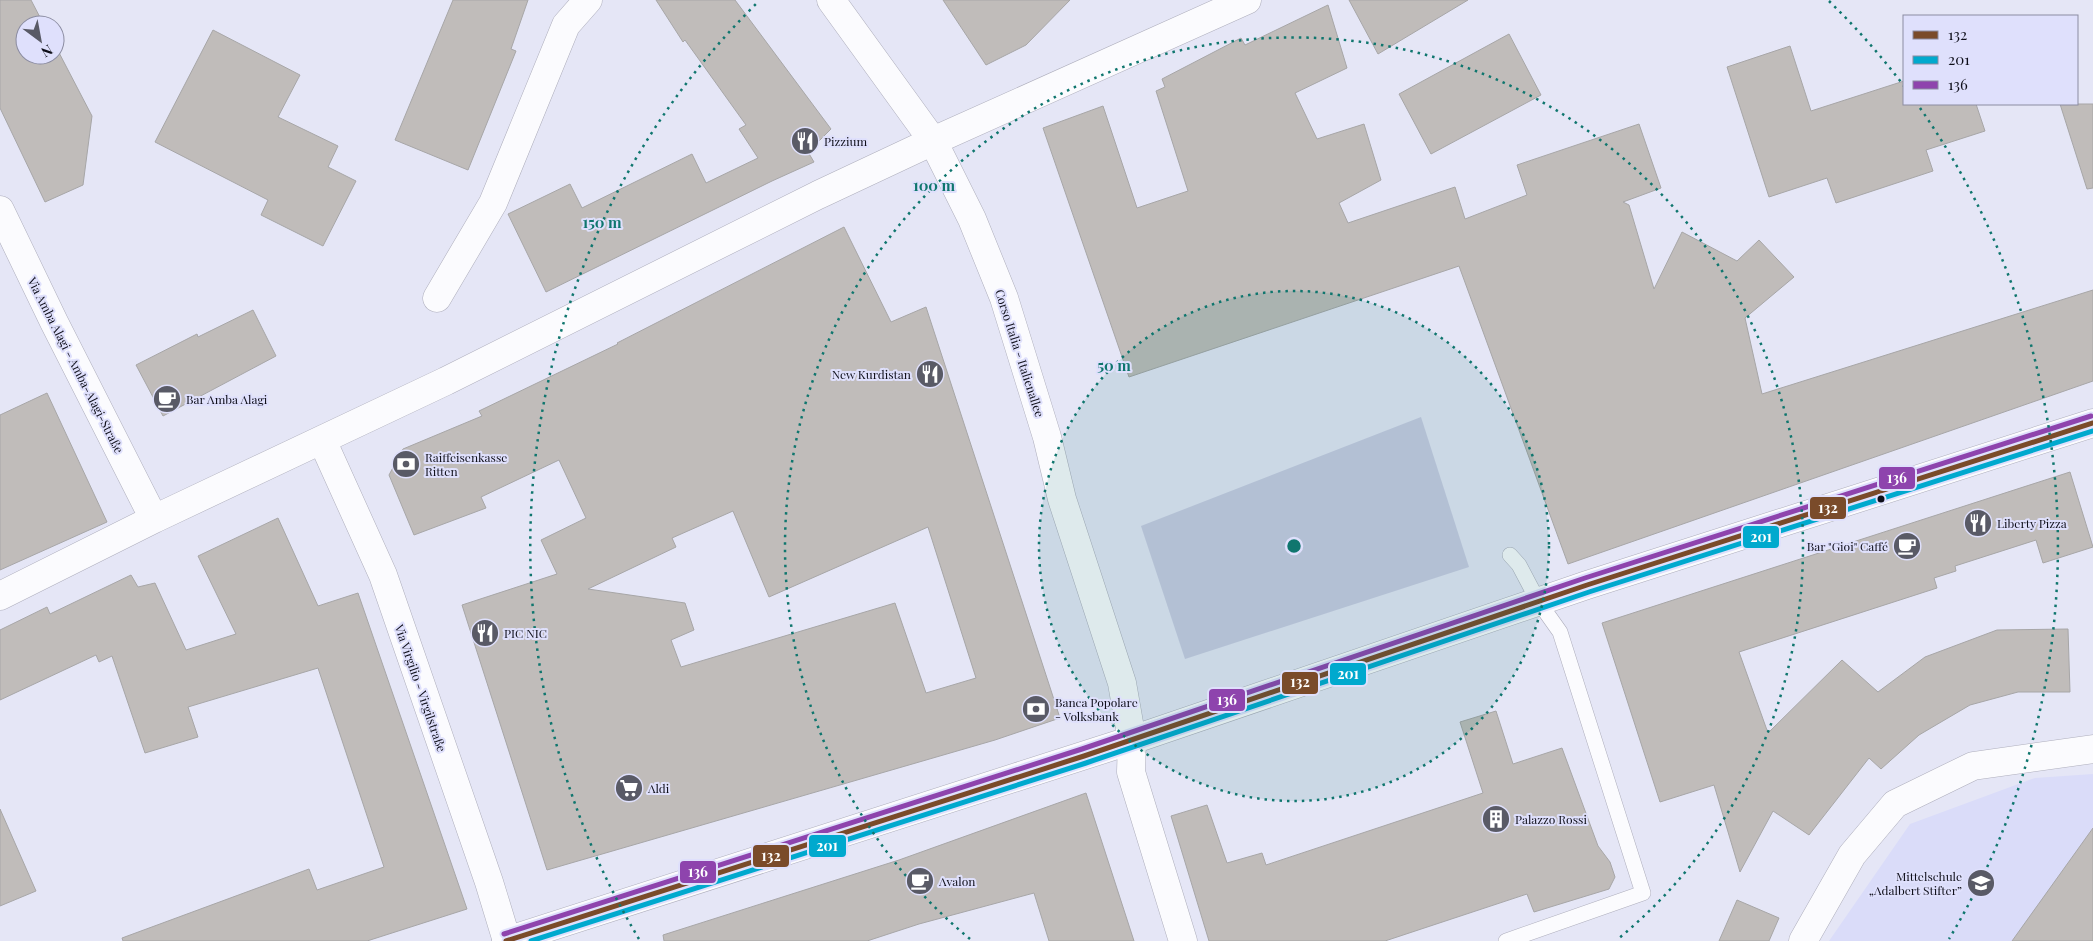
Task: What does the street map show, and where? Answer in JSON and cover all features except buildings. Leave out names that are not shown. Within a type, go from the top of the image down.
[{"type":"street","points":[[438,298],[493,203],[566,25],[588,0]]},
{"type":"street","name":"Corso Italia - Italienallee","points":[[831,0],[933,141],[972,219],[1004,298],[1047,437],[1062,499],[1122,683],[1132,740],[1131,772],[1183,941]]},
{"type":"street","points":[[0,596],[154,519],[446,381],[818,195],[933,141],[1247,0]]},
{"type":"street","name":"Via Amba Alagi - Amba-Alagi-Straße","points":[[0,210],[54,322],[154,519]]},
{"type":"street","points":[[506,941],[1132,740],[1538,602],[2093,423]]},
{"type":"street","name":"Via Virgilio - Virgilstraße","points":[[322,440],[382,575],[489,882],[506,941]]},
{"type":"street","points":[[1803,941],[1852,855],[1895,804],[1973,766],[2093,749]]},
{"type":"lane","points":[[1506,941],[1643,893],[1560,632],[1538,602],[1510,555]]},
{"type":"shaded area","points":[[1421,417],[1469,567],[1185,659],[1141,526]]},
{"type":"shaded area","name":"Mittelschule „Adalbert Stifter”","points":[[2093,774],[2093,941],[1829,941],[1910,824],[2035,778]]},
{"type":"transit line","name":"136","points":[[504,934],[1082,749],[1585,578],[2091,416]]},
{"type":"transit line","name":"132","points":[[506,941],[1084,756],[1587,585],[2093,423]]},
{"type":"transit line","name":"201","points":[[531,941],[1086,763],[1589,592],[2093,431]]},
{"type":"place","name":"Pizzium","points":[[805,141]]},
{"type":"place","name":"New Kurdistan","points":[[930,374]]},
{"type":"place","name":"Bar Amba Alagi","points":[[167,399]]},
{"type":"place","name":"Raiffeisenkasse Ritten","points":[[406,464]]},
{"type":"place","name":"Liberty Pizza","points":[[1978,523]]},
{"type":"place","name":"Bar \"Gioi\" Caffé","points":[[1907,546]]},
{"type":"place","name":"PIC NIC","points":[[485,633]]},
{"type":"place","name":"Banca Popolare - Volksbank","points":[[1036,709]]},
{"type":"place","name":"Aldi","points":[[629,788]]},
{"type":"place","name":"Palazzo Rossi","points":[[1496,819]]},
{"type":"place","name":"Avalon","points":[[920,881]]},
{"type":"place","name":"Mittelschule „Adalbert Stifter”","points":[[1981,883]]}]
